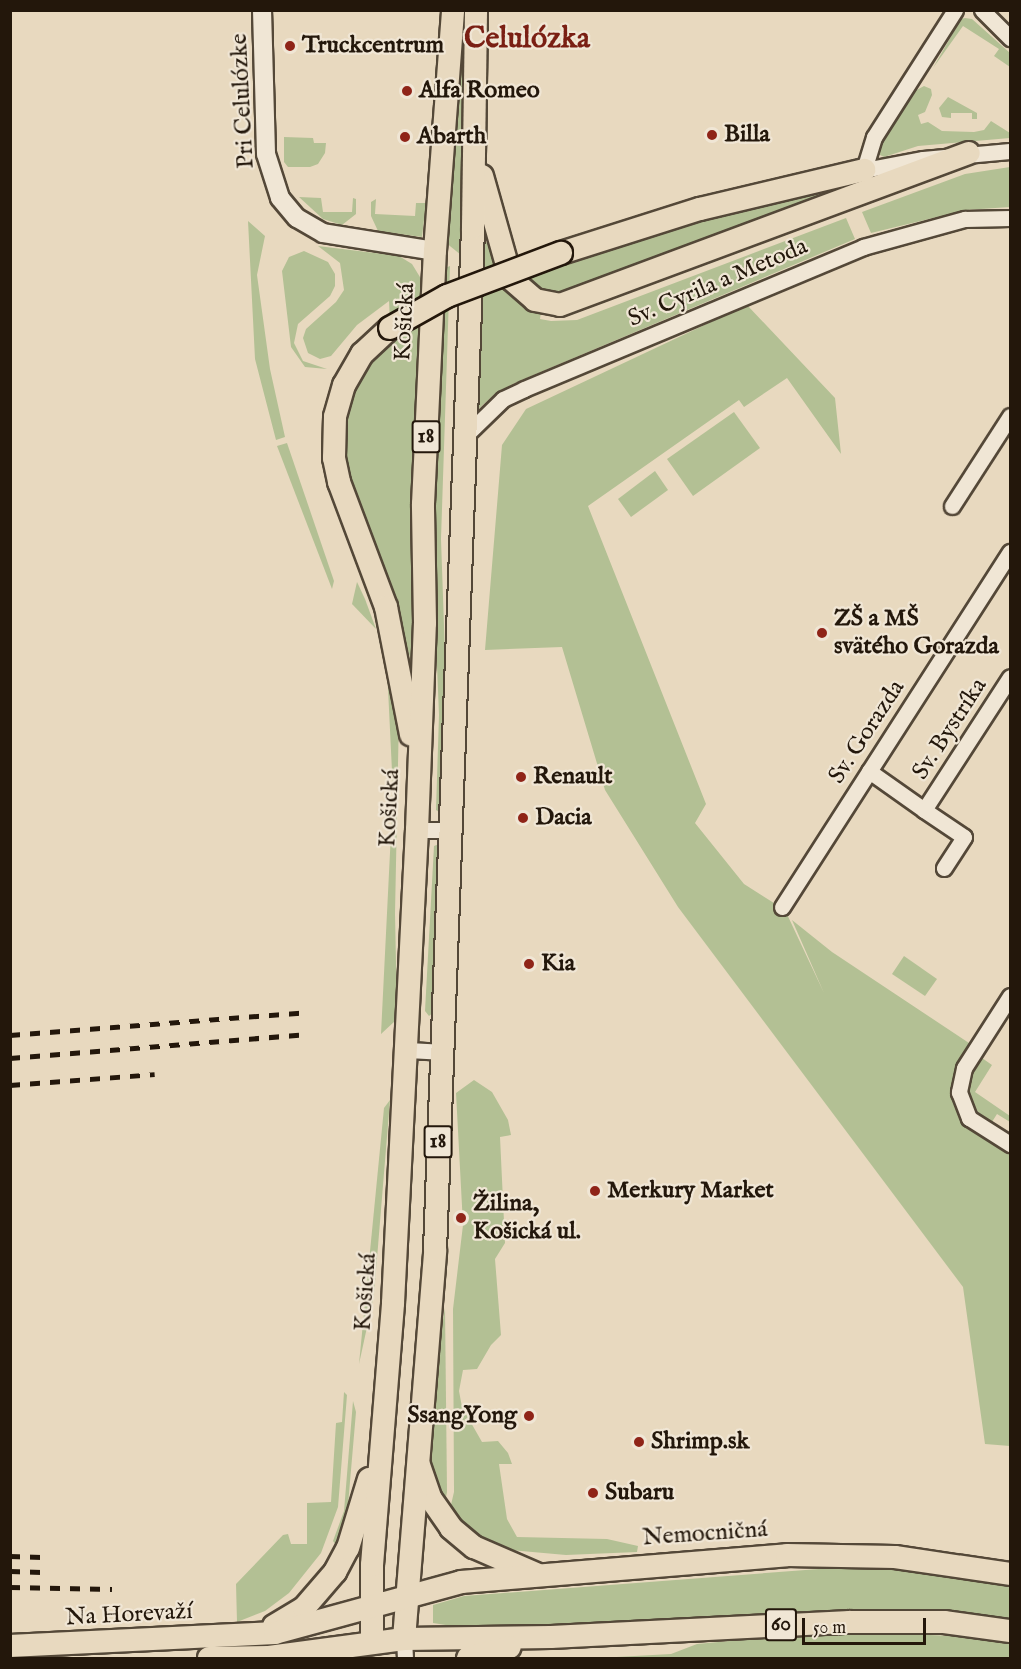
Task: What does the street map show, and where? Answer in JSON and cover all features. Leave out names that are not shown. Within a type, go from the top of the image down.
[{"type":"main road","name":"Košická","points":[[372,1607],[380,1444],[393,1304],[417,830],[425,623],[423,504],[435,251],[453,10]]},
{"type":"main road","name":"18","points":[[405,1649],[405,1597],[435,1250],[452,830],[463,438],[471,283],[476,10]]},
{"type":"main road","points":[[474,144],[511,279],[535,300],[560,305],[969,153]]},
{"type":"main road","points":[[418,777],[386,607],[339,482],[334,458],[335,417],[344,385],[362,354],[390,328],[447,296],[561,253],[700,209],[864,170]]},
{"type":"main road","points":[[435,251],[451,258],[471,283]]},
{"type":"main road","name":"Na Horevaží","points":[[250,1635],[283,1622],[304,1608],[335,1572],[348,1548],[380,1444]]},
{"type":"main road","points":[[417,1453],[431,1499],[451,1528],[474,1547],[537,1574]]},
{"type":"main road","name":"Nemocničná","points":[[405,1597],[461,1582],[787,1555],[843,1555],[924,1560],[1011,1575]]},
{"type":"main road","name":"Na Horevaží","points":[[10,1646],[250,1635],[372,1607],[405,1597]]},
{"type":"main road","name":"18","points":[[372,1607],[372,1650]]},
{"type":"main road","name":"60","points":[[372,1650],[551,1637],[908,1621],[970,1624],[1011,1631]]},
{"type":"main road","points":[[468,1659],[551,1637]]},
{"type":"main road","name":"Na Horevaží","points":[[209,1659],[274,1658],[372,1650]]},
{"type":"street","name":"Pri Celulózke","points":[[262,10],[266,154],[280,198],[297,218],[323,233],[435,251]]},
{"type":"street","points":[[955,10],[874,137],[864,170],[969,153],[1011,151]]},
{"type":"street","points":[[982,10],[1011,38]]},
{"type":"street","name":"Sv. Cyrila a Metoda","points":[[463,438],[503,399],[524,388],[863,247],[955,221],[1011,218]]},
{"type":"street","points":[[952,506],[1005,436],[1011,416]]},
{"type":"street","name":"Sv. Gorazda","points":[[782,907],[1011,552]]},
{"type":"street","name":"Sv. Bystríka","points":[[868,771],[924,810],[1011,677]]},
{"type":"street","points":[[924,810],[964,837],[944,868]]},
{"type":"street","points":[[417,830],[452,830]]},
{"type":"street","points":[[1011,996],[964,1068],[958,1092],[969,1118],[1011,1144]]},
{"type":"street","points":[[406,1050],[442,1052]]},
{"type":"green space","points":[[961,19],[972,19],[1010,53],[1010,67],[994,56],[999,49],[963,26],[933,68]]},
{"type":"green space","points":[[463,25],[463,255],[461,255],[445,242]]},
{"type":"green space","points":[[924,86],[931,89],[932,95],[925,112],[918,115],[921,124],[928,122],[942,131],[974,132],[984,130],[991,121],[1010,133],[1010,138],[918,146],[884,157],[878,154],[883,139],[913,92]]},
{"type":"green space","points":[[948,97],[977,113],[977,119],[972,119],[972,113],[951,113],[951,118],[942,117],[939,108]]},
{"type":"green space","points":[[284,137],[313,138],[314,143],[326,143],[325,153],[318,164],[310,167],[288,167],[284,162]]},
{"type":"green space","points":[[1010,167],[1010,207],[966,210],[871,233],[862,212],[965,174]]},
{"type":"green space","points":[[836,187],[839,196],[567,298],[542,293],[528,279],[565,263],[699,221]]},
{"type":"green space","points":[[299,197],[321,198],[323,212],[352,212],[353,198],[356,199],[356,214],[342,225],[323,219]]},
{"type":"green space","points":[[376,199],[375,214],[415,216],[416,203],[426,203],[422,237],[378,231],[371,216],[371,202]]},
{"type":"green space","points":[[846,218],[855,239],[517,382],[497,392],[475,412],[483,235],[514,299],[541,312],[540,319],[577,320]]},
{"type":"green space","points":[[248,221],[265,236],[257,275],[270,369],[285,437],[276,440],[255,359]]},
{"type":"green space","points":[[318,246],[399,256],[412,264],[423,282],[414,669],[345,463],[344,431],[350,397],[369,361],[386,345],[391,345],[389,301],[357,325],[331,356],[320,359],[308,353],[303,338],[306,329],[336,302],[344,290],[340,263]]},
{"type":"green space","points":[[304,251],[328,262],[335,274],[335,286],[330,296],[298,324],[294,343],[303,361],[327,369],[305,367],[291,347],[282,271],[289,257]]},
{"type":"green space","points":[[450,266],[441,539],[447,713],[443,810],[439,812],[436,810],[439,715],[432,544],[445,268]]},
{"type":"green space","points":[[747,305],[835,398],[841,454],[787,378],[744,407],[739,400],[588,506],[706,804],[695,823],[744,884],[785,910],[824,993],[792,920],[832,952],[972,1045],[953,1078],[957,1103],[1010,1151],[1010,1446],[985,1444],[963,1287],[678,907],[605,790],[562,647],[485,650],[502,445],[526,409]]},
{"type":"green space","points":[[734,412],[760,448],[693,496],[667,459]]},
{"type":"green space","points":[[287,443],[334,581],[332,589],[277,446]]},
{"type":"green space","points":[[655,471],[668,490],[631,517],[618,499]]},
{"type":"green space","points":[[357,582],[365,599],[376,629],[352,604]]},
{"type":"green space","points":[[387,668],[399,715],[395,914],[397,1011],[395,1021],[381,1034],[393,792]]},
{"type":"green space","points":[[439,844],[434,1012],[429,1016],[425,1011],[434,846]]},
{"type":"green space","points":[[904,956],[937,979],[925,996],[892,974]]},
{"type":"green space","points":[[982,1058],[992,1065],[975,1092],[1010,1116],[1010,1122],[997,1114],[990,1125],[972,1106],[966,1087],[969,1072],[977,1059]]},
{"type":"green space","points":[[474,1080],[492,1092],[508,1120],[511,1135],[500,1137],[505,1243],[495,1259],[501,1335],[491,1345],[477,1369],[463,1370],[459,1391],[462,1407],[482,1442],[498,1441],[508,1453],[512,1464],[499,1464],[507,1519],[517,1537],[607,1539],[638,1546],[637,1552],[566,1555],[510,1550],[480,1536],[450,1509],[454,1492],[453,1309],[463,1225],[456,1093]]},
{"type":"green space","points":[[390,1100],[374,1295],[359,1364],[384,1108]]},
{"type":"green space","points":[[445,1308],[447,1492],[445,1502],[436,1485],[430,1456],[435,1366]]},
{"type":"green space","points":[[344,1392],[347,1395],[338,1507],[321,1553],[289,1593],[265,1611],[237,1622],[236,1584],[283,1535],[288,1534],[291,1544],[307,1544],[307,1503],[331,1502],[336,1423],[342,1422]]},
{"type":"green space","points":[[353,1401],[356,1412],[348,1505],[336,1545],[333,1541],[344,1511]]},
{"type":"green space","points":[[872,1565],[1010,1585],[1010,1622],[471,1629],[433,1623],[433,1605],[464,1596]]},
{"type":"green space","points":[[861,1632],[976,1637],[1010,1643],[1010,1658],[598,1658],[671,1654],[697,1644]]},
{"type":"railway","points":[[10,1035],[307,1012]]},
{"type":"railway","points":[[10,1058],[299,1035]]},
{"type":"railway","points":[[10,1085],[155,1074]]},
{"type":"railway","points":[[10,1556],[42,1557]]},
{"type":"railway","points":[[10,1571],[42,1572]]},
{"type":"railway","points":[[10,1587],[112,1589]]},
{"type":"place","name":"Truckcentrum","points":[[290,46]]},
{"type":"place","name":"Alfa Romeo","points":[[407,91]]},
{"type":"place","name":"Billa","points":[[712,135]]},
{"type":"place","name":"Abarth","points":[[405,137]]},
{"type":"place","name":"ZŠ a MŠ svätého Gorazda","points":[[822,633]]},
{"type":"place","name":"Renault","points":[[521,777]]},
{"type":"place","name":"Dacia","points":[[523,818]]},
{"type":"place","name":"Kia","points":[[529,964]]},
{"type":"place","name":"Merkury Market","points":[[595,1191]]},
{"type":"place","name":"Žilina, Košická ul.","points":[[461,1218]]},
{"type":"place","name":"SsangYong","points":[[529,1416]]},
{"type":"place","name":"Shrimp.sk","points":[[639,1442]]},
{"type":"place","name":"Subaru","points":[[593,1493]]},
{"type":"district","name":"Celulózka","points":[[527,39]]}]
